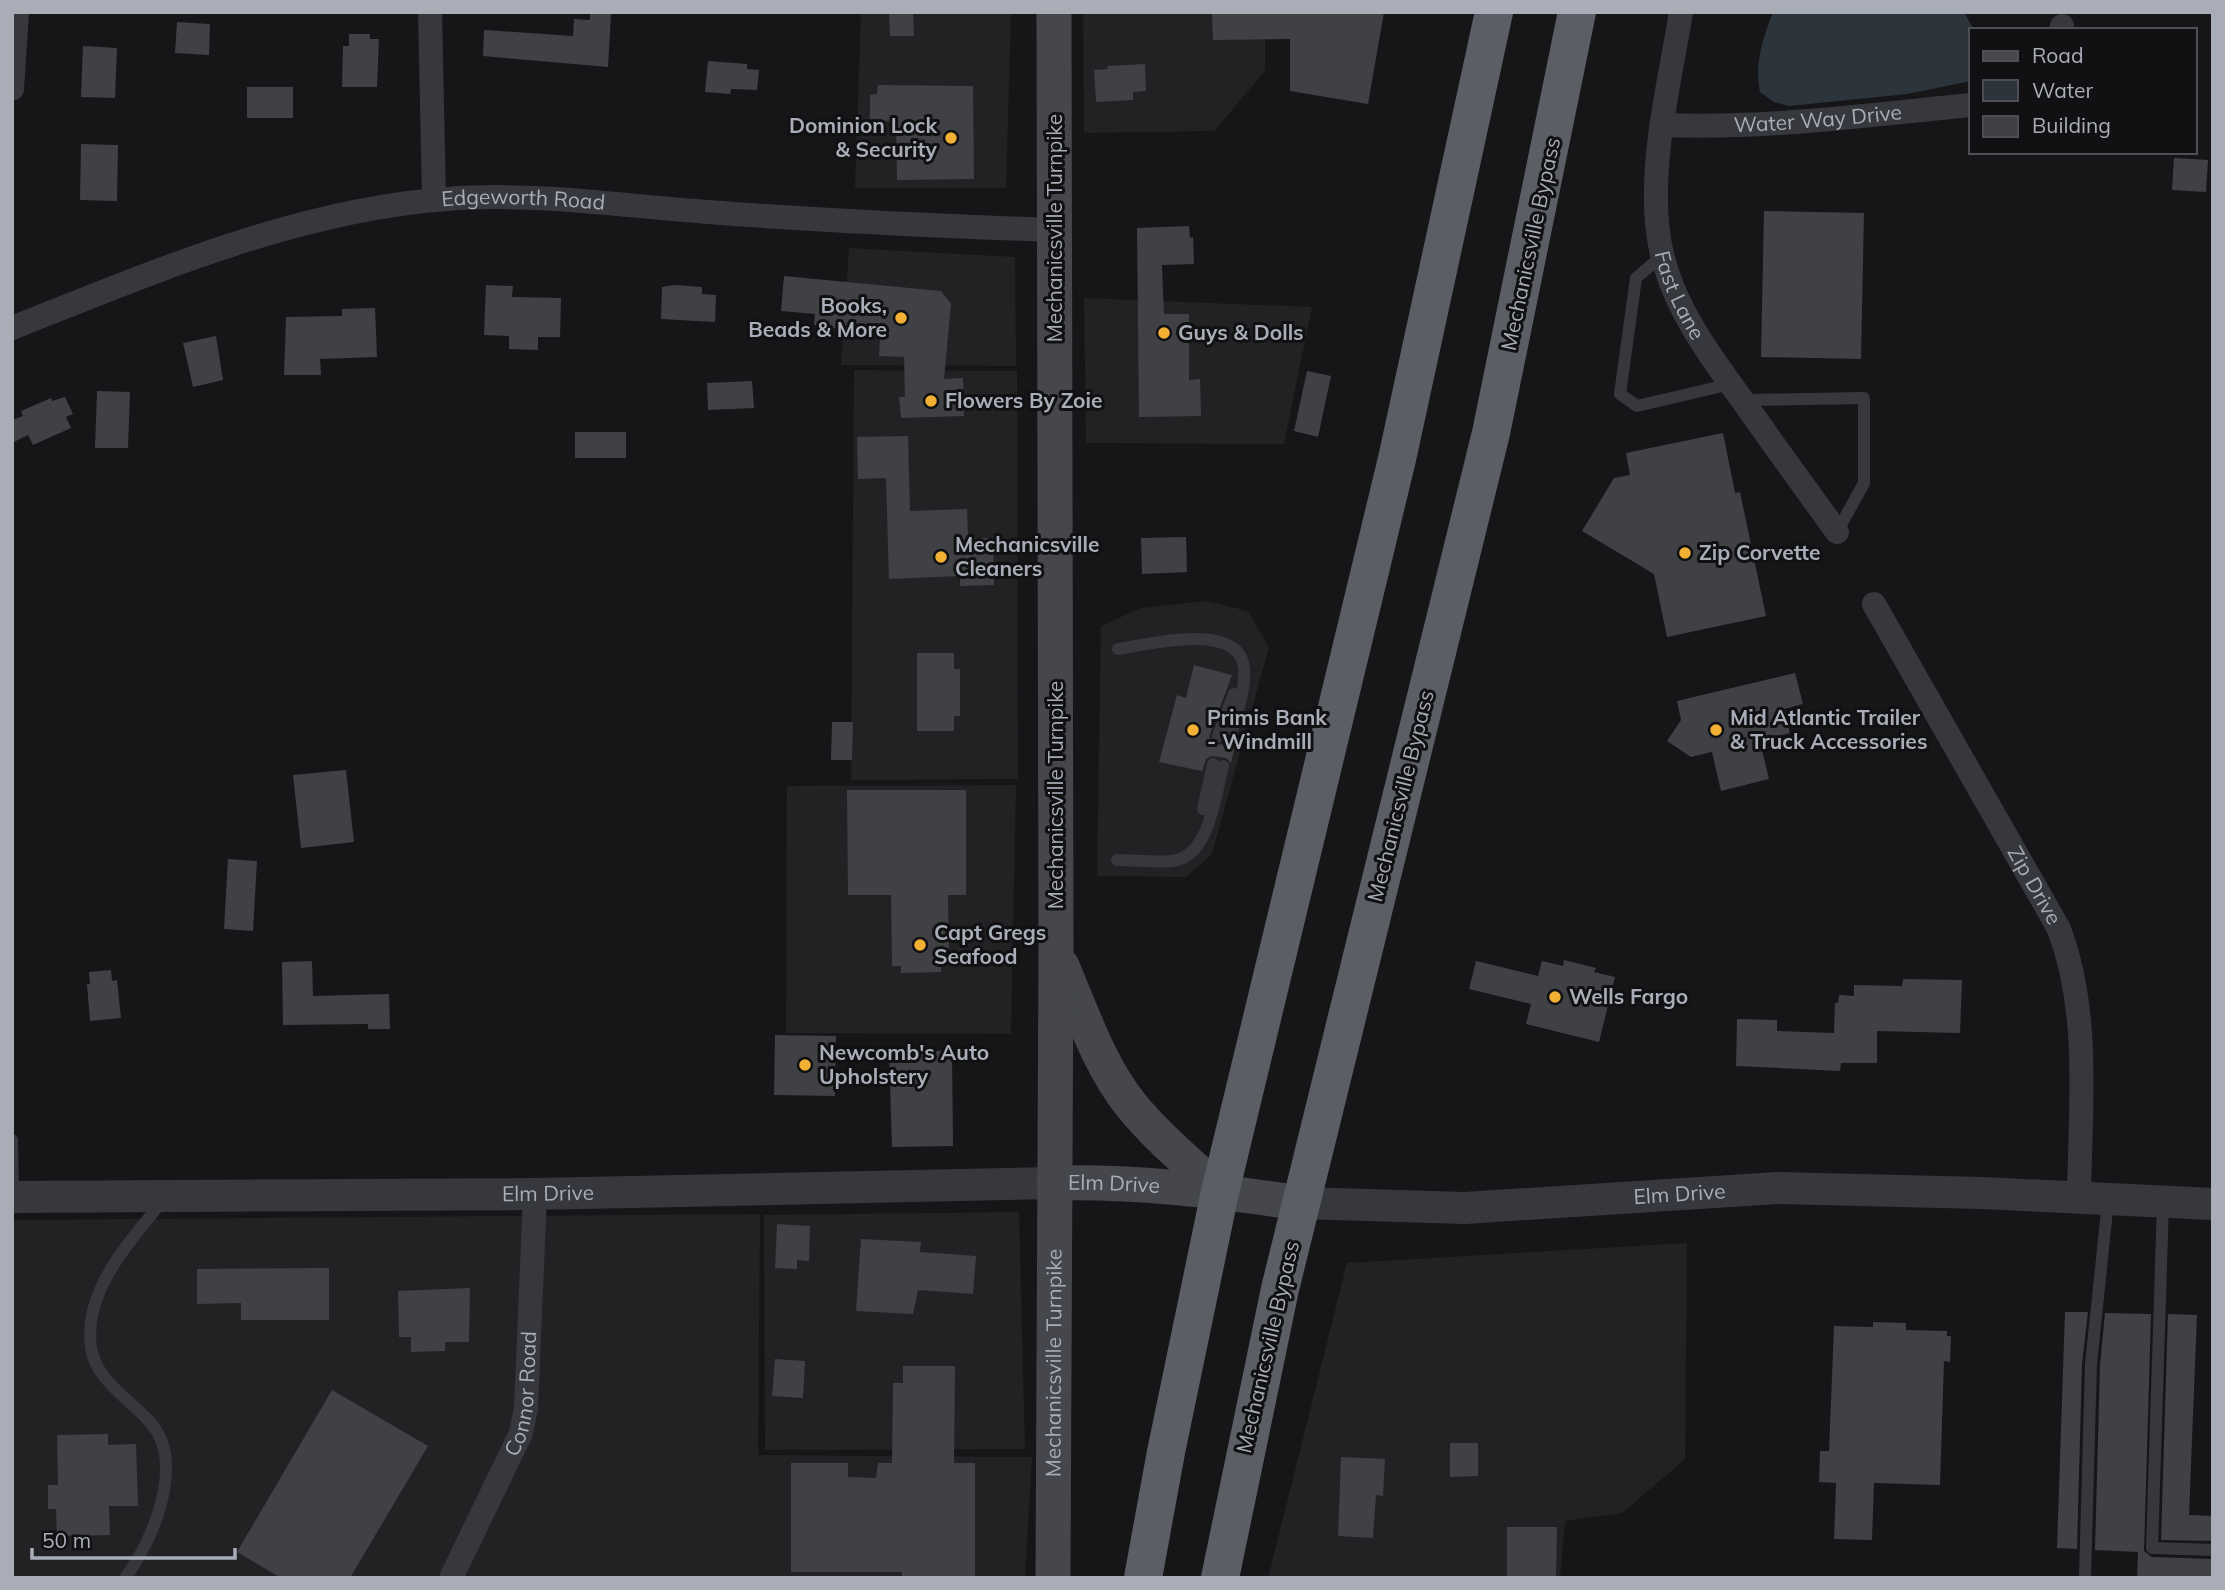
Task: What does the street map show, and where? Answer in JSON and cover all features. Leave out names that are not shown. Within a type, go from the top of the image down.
[{"type":"highway","points":[[1143,1578],[1170,1428],[1220,1192],[1394,472],[1494,12]]},
{"type":"highway","name":"Mechanicsville Bypass","points":[[1220,1578],[1248,1433],[1300,1203],[1491,433],[1577,12]]},
{"type":"main road","name":"Mechanicsville Turnpike","points":[[1053,1578],[1056,950],[1054,12]]},
{"type":"main road","points":[[1056,950],[1084,1019],[1117,1084],[1146,1121],[1220,1192]]},
{"type":"main road","name":"Elm Drive","points":[[1054,1183],[1104,1182],[1220,1192],[1300,1203]]},
{"type":"street","points":[[12,89],[17,12]]},
{"type":"street","points":[[430,12],[434,200]]},
{"type":"street","name":"Fast Lane","points":[[1681,12],[1656,182],[1657,224],[1662,256],[1675,296],[1694,333],[1837,533]]},
{"type":"street","name":"Water Way Drive","points":[[1664,125],[1706,127],[1838,118],[1969,104]]},
{"type":"street","name":"Edgeworth Road","points":[[12,328],[142,276],[275,232],[352,213],[434,200],[520,198],[859,224],[1055,230]]},
{"type":"street","name":"Zip Drive","points":[[1874,604],[2059,929],[2073,965],[2094,1200]]},
{"type":"street","name":"Elm Drive","points":[[13,1197],[535,1194],[1054,1183]]},
{"type":"street","name":"Elm Drive","points":[[1300,1203],[1465,1208],[1777,1188],[1940,1191],[2213,1204]]},
{"type":"street","name":"Connor Road","points":[[451,1578],[521,1433],[526,1408],[535,1194]]},
{"type":"lane","points":[[1662,256],[1636,278],[1620,394],[1637,406],[1737,392],[1864,398],[1864,483],[1837,533]]},
{"type":"lane","points":[[1118,649],[1207,639],[1224,643],[1236,652],[1244,666],[1244,682],[1224,737]]},
{"type":"lane","points":[[1118,860],[1174,861],[1194,850],[1202,838],[1218,765]]},
{"type":"lane","points":[[12,1140],[13,1197]]},
{"type":"lane","points":[[125,1578],[141,1557],[155,1526],[166,1458],[152,1423],[102,1374],[90,1344],[92,1319],[100,1289],[115,1261],[166,1196]]},
{"type":"lane","points":[[2085,1578],[2094,1200]]},
{"type":"lane","points":[[2163,1202],[2152,1548],[2213,1550]]},
{"type":"shaded area","points":[[861,12],[1011,12],[1006,188],[855,188]]},
{"type":"shaded area","points":[[1083,12],[1265,12],[1265,71],[1214,131],[1084,133]]},
{"type":"shaded area","points":[[849,248],[1015,257],[1016,366],[841,365]]},
{"type":"shaded area","points":[[1084,298],[1312,307],[1284,444],[1086,443]]},
{"type":"shaded area","points":[[854,370],[1017,371],[1018,779],[851,780]]},
{"type":"shaded area","points":[[1206,601],[1248,611],[1269,647],[1212,854],[1186,877],[1097,876],[1101,626],[1141,608]]},
{"type":"shaded area","points":[[1016,785],[1011,1034],[786,1033],[787,786]]},
{"type":"shaded area","points":[[1019,1212],[1025,1449],[765,1450],[764,1215]]},
{"type":"shaded area","points":[[760,1214],[758,1455],[1032,1457],[1025,1578],[12,1578],[12,1220]]},
{"type":"shaded area","points":[[1687,1243],[1685,1459],[1622,1513],[1565,1521],[1560,1578],[1268,1578],[1347,1263]]},
{"type":"water","points":[[1773,12],[1964,12],[1973,28],[1969,28],[1969,81],[1907,94],[1789,106],[1774,102],[1760,92],[1758,71],[1763,41]]},
{"type":"building","points":[[889,12],[913,12],[914,36],[890,36]]},
{"type":"building","points":[[1212,12],[1384,12],[1368,104],[1290,91],[1290,39],[1213,40]]},
{"type":"building","points":[[590,13],[611,14],[608,67],[483,56],[484,30],[573,36],[574,19],[590,20]]},
{"type":"building","points":[[177,22],[210,24],[209,55],[175,53]]},
{"type":"building","points":[[349,34],[370,34],[370,39],[379,39],[377,87],[342,87],[343,46],[349,46]]},
{"type":"building","points":[[83,46],[117,48],[115,98],[81,97]]},
{"type":"building","points":[[708,61],[747,64],[747,69],[759,70],[757,90],[731,89],[730,94],[705,92]]},
{"type":"building","points":[[1145,64],[1146,91],[1133,92],[1133,100],[1096,102],[1094,70],[1108,69],[1107,66]]},
{"type":"building","name":"Dominion Lock & Security","points":[[878,85],[973,86],[974,179],[897,180],[896,122],[870,119],[870,95],[877,94]]},
{"type":"building","points":[[247,87],[293,87],[293,118],[247,118]]},
{"type":"building","points":[[81,144],[118,145],[117,201],[80,200]]},
{"type":"building","points":[[2174,158],[2208,160],[2206,192],[2172,190]]},
{"type":"building","points":[[1764,211],[1864,213],[1861,359],[1761,357]]},
{"type":"building","points":[[1189,226],[1190,238],[1193,237],[1194,264],[1162,265],[1164,314],[1189,314],[1189,380],[1200,379],[1201,416],[1139,417],[1137,228]]},
{"type":"building","points":[[784,276],[941,291],[951,304],[944,379],[963,378],[964,416],[901,418],[899,397],[905,397],[904,357],[879,356],[880,336],[814,325],[815,314],[781,311]]},
{"type":"building","points":[[486,285],[513,286],[512,297],[561,298],[560,337],[538,337],[538,350],[509,349],[509,336],[484,335]]},
{"type":"building","points":[[662,287],[702,287],[702,294],[716,295],[715,322],[661,319]]},
{"type":"building","points":[[375,308],[377,357],[320,359],[321,375],[284,375],[286,317],[342,316],[342,309]]},
{"type":"building","points":[[216,336],[223,380],[193,387],[183,343]]},
{"type":"building","points":[[1307,371],[1331,376],[1318,437],[1294,431]]},
{"type":"building","points":[[752,381],[754,408],[708,410],[707,383]]},
{"type":"building","points":[[97,391],[130,392],[128,448],[95,448]]},
{"type":"building","points":[[65,397],[73,414],[66,417],[71,428],[33,445],[28,435],[12,443],[12,420],[23,416],[21,411],[51,398],[52,401]]},
{"type":"building","points":[[575,432],[626,432],[626,458],[575,458]]},
{"type":"building","name":"Zip Corvette","points":[[1723,433],[1735,493],[1740,492],[1766,616],[1667,637],[1654,574],[1582,531],[1614,478],[1630,475],[1626,453]]},
{"type":"building","name":"Mechanicsville Cleaners","points":[[908,436],[910,511],[967,509],[968,538],[993,538],[994,585],[960,586],[960,576],[889,579],[886,478],[858,479],[857,437]]},
{"type":"building","points":[[1186,537],[1187,572],[1142,574],[1141,538]]},
{"type":"building","points":[[917,653],[954,653],[954,669],[960,669],[960,716],[954,716],[954,731],[917,731]]},
{"type":"building","name":"Primis Bank - Windmill","points":[[1194,665],[1232,675],[1209,737],[1216,744],[1235,746],[1231,763],[1226,758],[1211,756],[1206,759],[1202,771],[1159,762],[1177,695],[1186,698]]},
{"type":"building","name":"Mid Atlantic Trailer & Truck Accessories","points":[[1795,673],[1803,704],[1784,709],[1790,733],[1760,741],[1769,779],[1721,791],[1712,752],[1691,757],[1667,741],[1681,720],[1677,701]]},
{"type":"building","points":[[832,722],[853,722],[852,760],[831,760]]},
{"type":"building","points":[[346,770],[354,842],[301,848],[293,775]]},
{"type":"building","points":[[847,790],[966,790],[966,895],[948,895],[949,958],[941,958],[941,972],[901,973],[901,966],[892,966],[891,895],[848,895]]},
{"type":"building","points":[[228,859],[257,861],[253,931],[224,929]]},
{"type":"building","name":"Wells Fargo","points":[[1564,960],[1596,968],[1594,972],[1615,977],[1599,1042],[1526,1024],[1531,1004],[1469,989],[1476,961],[1538,976],[1542,961],[1563,966]]},
{"type":"building","points":[[312,961],[313,996],[389,994],[390,1029],[368,1029],[368,1024],[283,1025],[282,962]]},
{"type":"building","points":[[111,970],[112,981],[117,980],[121,1018],[90,1021],[87,984],[90,984],[89,972]]},
{"type":"building","points":[[1903,979],[1962,980],[1960,1033],[1877,1031],[1877,1063],[1841,1063],[1840,1071],[1736,1066],[1737,1019],[1777,1020],[1777,1031],[1834,1033],[1835,1003],[1838,1003],[1839,995],[1854,996],[1854,985],[1902,986]]},
{"type":"building","name":"Newcomb's Auto Upholstery","points":[[775,1035],[836,1036],[835,1096],[774,1095]]},
{"type":"building","points":[[898,1050],[944,1051],[944,1054],[952,1054],[953,1146],[892,1147],[889,1053],[898,1053]]},
{"type":"building","points":[[777,1224],[810,1226],[809,1261],[797,1260],[797,1269],[775,1268]]},
{"type":"building","points":[[861,1239],[921,1242],[920,1252],[976,1256],[973,1294],[918,1290],[913,1314],[856,1311]]},
{"type":"building","points":[[329,1268],[329,1320],[241,1320],[241,1303],[197,1304],[197,1269]]},
{"type":"building","points":[[470,1288],[469,1342],[445,1342],[445,1351],[411,1352],[411,1337],[399,1337],[398,1291]]},
{"type":"building","points":[[2065,1312],[2088,1312],[2082,1364],[2077,1549],[2057,1548]]},
{"type":"building","points":[[2105,1313],[2151,1314],[2144,1551],[2152,1557],[2213,1559],[2213,1578],[2137,1578],[2138,1552],[2095,1550],[2100,1365]]},
{"type":"building","points":[[2168,1314],[2197,1315],[2189,1515],[2213,1516],[2213,1541],[2161,1540]]},
{"type":"building","points":[[1873,1322],[1906,1323],[1906,1330],[1947,1331],[1947,1336],[1951,1336],[1950,1362],[1944,1361],[1940,1485],[1874,1483],[1872,1540],[1834,1539],[1836,1483],[1819,1482],[1820,1451],[1829,1451],[1834,1326],[1873,1327]]},
{"type":"building","points":[[775,1359],[805,1361],[803,1398],[772,1396]]},
{"type":"building","points":[[903,1366],[955,1366],[954,1463],[975,1463],[975,1578],[902,1578],[902,1572],[791,1572],[791,1463],[848,1463],[848,1477],[876,1478],[878,1463],[892,1463],[893,1383],[903,1383]]},
{"type":"building","points":[[332,1390],[428,1446],[350,1578],[281,1578],[237,1552]]},
{"type":"building","points":[[108,1434],[108,1445],[136,1444],[138,1506],[109,1506],[110,1535],[57,1536],[56,1509],[48,1509],[48,1485],[58,1485],[57,1435]]},
{"type":"building","points":[[1450,1443],[1478,1443],[1478,1476],[1450,1477]]},
{"type":"building","points":[[1341,1457],[1385,1459],[1383,1496],[1376,1495],[1373,1538],[1338,1536]]},
{"type":"building","points":[[1507,1527],[1557,1527],[1556,1578],[1507,1578]]},
{"type":"place","name":"Dominion Lock & Security","points":[[951,138]]},
{"type":"place","name":"Books, Beads & More","points":[[901,318]]},
{"type":"place","name":"Guys & Dolls","points":[[1164,333]]},
{"type":"place","name":"Flowers By Zoie","points":[[931,401]]},
{"type":"place","name":"Zip Corvette","points":[[1685,553]]},
{"type":"place","name":"Mechanicsville Cleaners","points":[[941,557]]},
{"type":"place","name":"Primis Bank - Windmill","points":[[1193,730]]},
{"type":"place","name":"Mid Atlantic Trailer & Truck Accessories","points":[[1716,730]]},
{"type":"place","name":"Capt Gregs Seafood","points":[[920,945]]},
{"type":"place","name":"Wells Fargo","points":[[1555,997]]},
{"type":"place","name":"Newcomb's Auto Upholstery","points":[[805,1065]]}]
